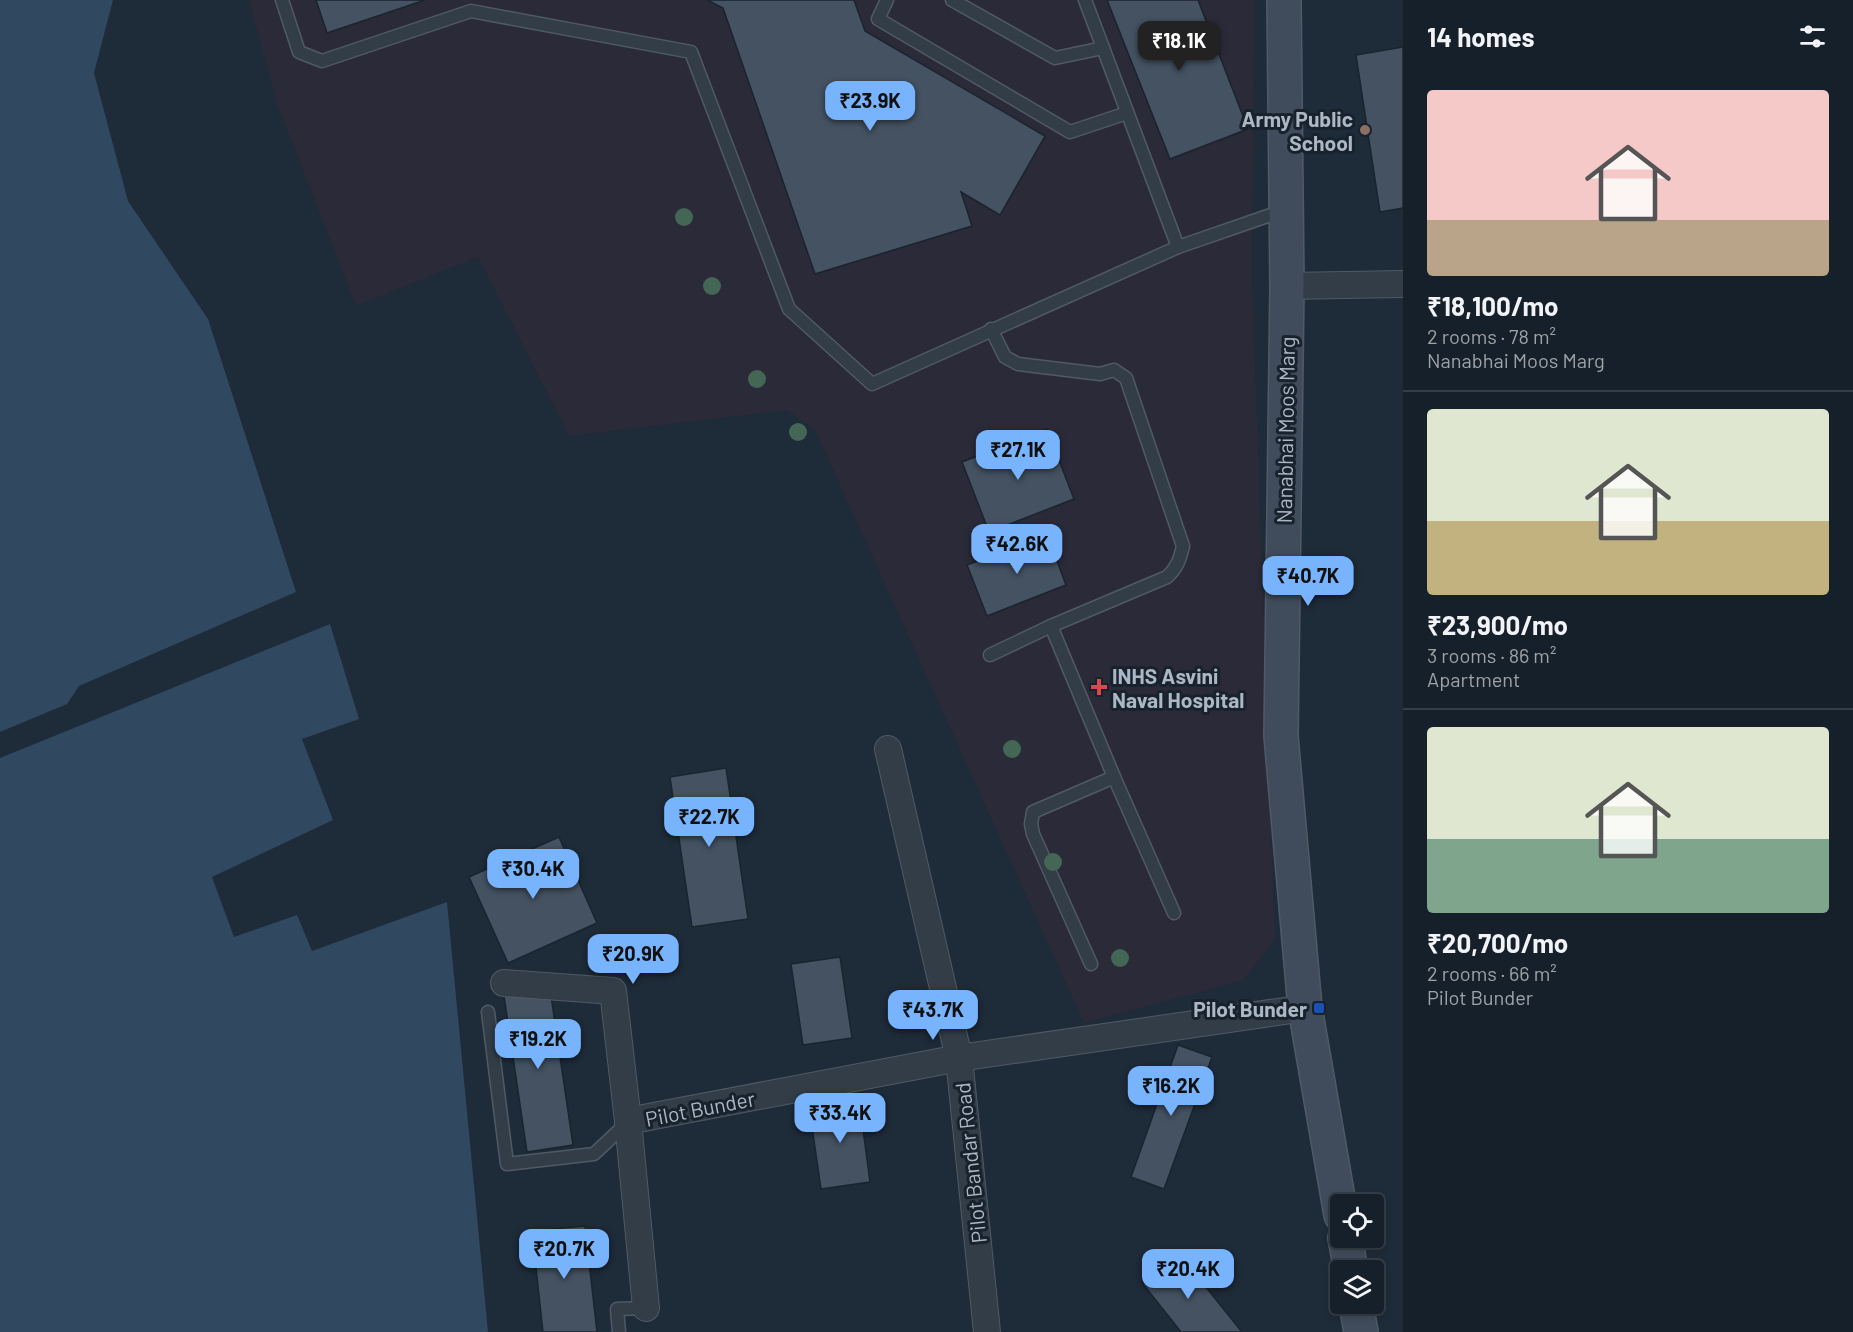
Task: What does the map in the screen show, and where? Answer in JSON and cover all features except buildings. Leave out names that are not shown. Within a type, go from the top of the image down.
[{"type":"street","name":"Nanabhai Moos Marg","points":[[1284,0],[1287,286],[1281,736],[1305,1008],[1337,1194]]},
{"type":"street","points":[[1287,286],[1403,284]]},
{"type":"street","name":"Pilot Bandar Road","points":[[888,749],[959,1058],[987,1332]]},
{"type":"street","points":[[504,983],[612,991],[628,1121],[646,1308]]},
{"type":"street","name":"Pilot Bunder","points":[[628,1121],[959,1058],[1305,1008]]},
{"type":"street","points":[[1358,1314],[1361,1332]]},
{"type":"lane","points":[[282,0],[299,52],[322,61],[471,11],[691,52],[789,309],[872,384],[1178,247],[1286,210]]},
{"type":"lane","points":[[888,0],[878,18],[1070,132],[1127,113]]},
{"type":"lane","points":[[952,0],[1055,58],[1103,48]]},
{"type":"lane","points":[[1085,0],[1178,247]]},
{"type":"lane","points":[[990,655],[1051,626],[1167,577],[1180,559],[1183,546],[1126,378],[1114,370],[1100,374],[1018,364],[1005,357],[991,329]]},
{"type":"lane","points":[[1051,626],[1174,913]]},
{"type":"lane","points":[[1091,964],[1033,834],[1031,824],[1033,812],[1114,777]]},
{"type":"lane","points":[[488,1012],[507,1164],[594,1154],[628,1121]]},
{"type":"lane","points":[[619,1332],[617,1309],[646,1308]]},
{"type":"shaded area","name":"INHS Asvini Naval Hospital","points":[[249,0],[1255,0],[1252,274],[1275,938],[1244,980],[1084,1023],[815,430],[787,410],[569,436],[478,257],[356,306],[277,104]]},
{"type":"water","points":[[0,0],[113,0],[94,73],[128,201],[208,319],[296,592],[79,686],[67,704],[0,732]]},
{"type":"water","points":[[330,624],[359,719],[302,739],[333,820],[212,877],[234,937],[297,915],[312,951],[447,902],[488,1332],[0,1332],[0,758]]},
{"type":"place","name":"Army Public School","points":[[1365,130]]},
{"type":"place","name":"INHS Asvini Naval Hospital","points":[[1099,687]]},
{"type":"place","name":"Pilot Bunder","points":[[1319,1008]]}]
